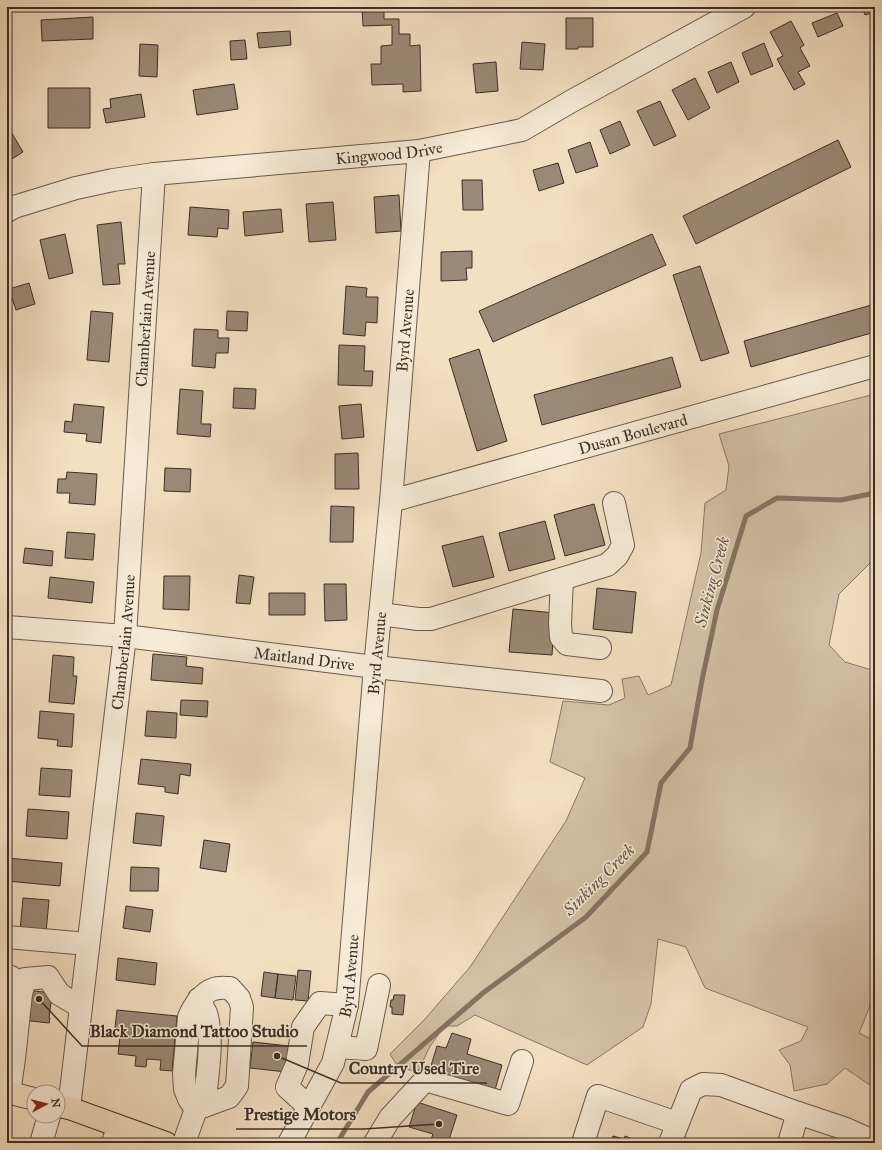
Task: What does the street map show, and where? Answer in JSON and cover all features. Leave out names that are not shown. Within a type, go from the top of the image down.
[{"type":"main road","points":[[8,1093],[26,1097]]},
{"type":"main road","points":[[66,1109],[115,1134],[166,1143]]},
{"type":"street","name":"Kingwood Drive","points":[[7,211],[14,207],[76,188],[113,180],[154,174],[419,151],[522,130],[714,15],[744,7]]},
{"type":"street","name":"Byrd Avenue","points":[[289,1143],[333,1063],[347,1005],[375,667],[391,501],[419,151]]},
{"type":"street","name":"Chamberlain Avenue","points":[[66,1090],[81,1007],[125,636],[154,174]]},
{"type":"street","name":"Dusan Boulevard","points":[[391,501],[875,366]]},
{"type":"street","points":[[380,614],[418,619],[431,619],[607,565],[617,556],[623,545],[614,503]]},
{"type":"street","points":[[562,579],[560,622],[561,637],[567,644],[600,648]]},
{"type":"street","name":"Maitland Drive","points":[[7,627],[125,636],[375,667],[601,691]]},
{"type":"street","points":[[7,937],[88,944]]},
{"type":"street","points":[[7,976],[11,977],[7,1005]]},
{"type":"street","points":[[8,1093],[14,1059],[21,994],[25,979],[48,977],[59,994],[81,1007]]},
{"type":"street","points":[[337,1046],[366,1049],[379,985]]},
{"type":"street","points":[[184,1143],[200,1107],[229,1097],[237,1086],[242,1007],[239,998],[230,988],[213,989],[199,999],[189,1017],[184,1089],[189,1099],[200,1107]]},
{"type":"street","points":[[309,1106],[287,1087],[297,1064],[303,1027],[320,1003],[347,1005]]},
{"type":"street","points":[[375,1143],[390,1118],[425,1080],[508,1104],[522,1061]]},
{"type":"street","points":[[670,1143],[691,1090],[703,1084],[721,1085],[846,1129],[875,1142]]},
{"type":"street","points":[[583,1143],[598,1096],[677,1123]]},
{"type":"street","points":[[789,1143],[798,1113]]},
{"type":"street","points":[[41,1143],[47,1124]]},
{"type":"shaded area","points":[[875,394],[875,561],[869,564],[839,594],[829,645],[845,662],[875,671],[875,994],[859,1033],[875,1041],[875,1074],[870,1085],[845,1068],[827,1084],[794,1091],[790,1065],[779,1050],[801,1041],[808,1027],[705,988],[686,947],[658,939],[651,1004],[643,1027],[587,1065],[475,1015],[457,1026],[444,1026],[429,1048],[418,1072],[398,1067],[390,1054],[425,1019],[470,967],[566,821],[585,778],[550,762],[563,701],[609,705],[625,698],[622,679],[639,676],[648,695],[671,685],[701,553],[705,503],[726,490],[729,466],[719,434]]},
{"type":"building","points":[[362,7],[384,7],[384,19],[399,19],[399,34],[410,34],[410,46],[420,45],[421,91],[403,92],[403,84],[372,85],[371,64],[381,64],[381,46],[392,45],[392,25],[363,26]]},
{"type":"building","points":[[862,7],[875,7],[875,12],[865,15]]},
{"type":"building","points":[[837,13],[843,26],[818,37],[812,23]]},
{"type":"building","points":[[93,17],[93,39],[42,41],[41,20]]},
{"type":"building","points":[[566,18],[593,18],[593,47],[566,49]]},
{"type":"building","points":[[791,21],[804,45],[800,48],[810,66],[798,72],[805,84],[794,90],[777,59],[783,56],[770,32]]},
{"type":"building","points":[[290,31],[291,45],[259,48],[257,33]]},
{"type":"building","points":[[245,40],[247,59],[231,60],[230,41]]},
{"type":"building","points":[[522,42],[545,44],[543,70],[520,69]]},
{"type":"building","points":[[764,43],[773,66],[751,75],[742,53]]},
{"type":"building","points":[[140,44],[158,45],[157,77],[139,76]]},
{"type":"building","points":[[496,62],[498,91],[476,93],[473,64]]},
{"type":"building","points":[[731,62],[739,82],[717,93],[708,72]]},
{"type":"building","points":[[695,78],[710,108],[688,120],[672,90]]},
{"type":"building","points":[[234,84],[238,109],[197,115],[193,90]]},
{"type":"building","points":[[48,88],[90,88],[90,128],[48,128]]},
{"type":"building","points":[[141,94],[145,117],[106,123],[103,109],[111,108],[110,99]]},
{"type":"building","points":[[660,101],[676,136],[654,146],[637,111]]},
{"type":"building","points":[[620,121],[630,145],[610,154],[600,130]]},
{"type":"building","points":[[7,125],[23,152],[7,162]]},
{"type":"building","points":[[838,140],[851,167],[696,244],[683,216]]},
{"type":"building","points":[[590,142],[598,166],[576,173],[568,150]]},
{"type":"building","points":[[558,163],[564,183],[539,191],[533,170]]},
{"type":"building","points":[[462,180],[482,180],[483,210],[463,210]]},
{"type":"building","points":[[399,195],[401,231],[376,233],[374,197]]},
{"type":"building","points":[[333,202],[336,240],[309,242],[306,204]]},
{"type":"building","points":[[190,207],[229,210],[228,229],[218,228],[217,237],[188,235]]},
{"type":"building","points":[[281,209],[283,232],[245,236],[243,212]]},
{"type":"building","points":[[121,222],[125,264],[118,264],[120,284],[103,285],[97,225]]},
{"type":"building","points":[[65,234],[73,273],[49,279],[40,240]]},
{"type":"building","points":[[652,234],[666,265],[493,342],[479,311]]},
{"type":"building","points":[[472,251],[472,268],[466,268],[467,280],[441,281],[441,252]]},
{"type":"building","points":[[700,266],[729,353],[701,361],[673,275]]},
{"type":"building","points":[[7,275],[12,280],[7,286]]},
{"type":"building","points":[[29,283],[35,304],[16,310],[9,289]]},
{"type":"building","points":[[346,286],[367,288],[366,297],[378,297],[377,323],[366,322],[365,336],[343,334]]},
{"type":"building","points":[[875,304],[875,332],[751,367],[744,341]]},
{"type":"building","points":[[91,311],[113,313],[109,362],[87,360]]},
{"type":"building","points":[[227,311],[248,312],[247,331],[226,330]]},
{"type":"building","points":[[194,329],[218,330],[218,338],[229,338],[228,353],[216,353],[215,368],[192,366]]},
{"type":"building","points":[[339,345],[365,346],[364,371],[373,371],[372,386],[338,385]]},
{"type":"building","points":[[479,349],[507,441],[477,451],[449,359]]},
{"type":"building","points":[[672,357],[681,387],[542,425],[534,395]]},
{"type":"building","points":[[234,388],[256,389],[255,409],[233,408]]},
{"type":"building","points":[[180,389],[203,391],[201,424],[211,424],[210,437],[177,434]]},
{"type":"building","points":[[74,404],[104,407],[101,443],[86,441],[87,434],[64,432],[65,421],[72,422]]},
{"type":"building","points":[[361,404],[364,437],[342,439],[339,406]]},
{"type":"building","points":[[358,453],[359,489],[335,489],[335,454]]},
{"type":"building","points":[[165,468],[191,469],[190,492],[164,491]]},
{"type":"building","points":[[67,472],[97,474],[95,505],[69,503],[70,493],[57,493],[58,479],[66,479]]},
{"type":"building","points":[[594,504],[605,545],[565,556],[554,515]]},
{"type":"building","points":[[331,506],[354,507],[353,542],[330,542]]},
{"type":"building","points":[[545,521],[555,559],[509,571],[499,533]]},
{"type":"building","points":[[67,532],[95,534],[93,560],[65,558]]},
{"type":"building","points":[[483,536],[494,577],[453,587],[442,546]]},
{"type":"building","points":[[25,548],[53,551],[52,566],[23,563]]},
{"type":"building","points":[[239,575],[254,577],[250,604],[236,603]]},
{"type":"building","points":[[164,576],[190,576],[189,610],[163,609]]},
{"type":"building","points":[[50,577],[94,582],[92,603],[48,598]]},
{"type":"building","points":[[324,584],[346,584],[347,620],[325,621]]},
{"type":"building","points":[[597,588],[636,592],[632,633],[593,629]]},
{"type":"building","points":[[269,593],[305,593],[305,615],[269,615]]},
{"type":"building","points":[[513,609],[555,613],[552,655],[509,652]]},
{"type":"building","points":[[153,654],[187,657],[186,666],[203,668],[202,684],[151,680]]},
{"type":"building","points":[[53,655],[74,657],[73,676],[77,676],[74,704],[49,702]]},
{"type":"building","points":[[181,700],[208,701],[207,717],[180,715]]},
{"type":"building","points":[[40,711],[74,714],[72,747],[57,746],[58,740],[38,738]]},
{"type":"building","points":[[147,711],[177,713],[176,738],[145,736]]},
{"type":"building","points":[[141,759],[191,764],[190,776],[180,774],[178,794],[165,792],[165,787],[138,784]]},
{"type":"building","points":[[41,768],[72,770],[70,797],[39,795]]},
{"type":"building","points":[[28,809],[69,812],[67,839],[26,836]]},
{"type":"building","points":[[136,813],[164,816],[161,846],[133,843]]},
{"type":"building","points":[[204,840],[230,844],[226,872],[200,868]]},
{"type":"building","points":[[7,858],[62,863],[60,886],[7,881]]},
{"type":"building","points":[[131,867],[159,868],[158,891],[130,891]]},
{"type":"building","points":[[23,898],[49,900],[46,933],[20,931]]},
{"type":"building","points":[[126,906],[153,910],[150,932],[123,928]]},
{"type":"building","points":[[118,958],[157,963],[155,985],[116,980]]},
{"type":"building","points":[[298,970],[311,971],[308,1001],[295,1000]]},
{"type":"building","points":[[264,972],[278,974],[275,998],[261,996]]},
{"type":"building","points":[[278,974],[296,976],[293,1000],[275,998]]},
{"type":"building","points":[[26,990],[52,993],[49,1023],[22,1020]]},
{"type":"building","points":[[394,995],[405,995],[403,1015],[392,1014],[392,1007],[390,1007],[391,1000],[393,1000]]},
{"type":"building","points":[[117,1010],[177,1016],[172,1071],[160,1070],[161,1060],[147,1059],[146,1067],[135,1066],[136,1056],[118,1054],[121,1028],[115,1028]]},
{"type":"building","points":[[452,1033],[471,1039],[467,1054],[502,1065],[495,1090],[430,1069],[437,1046],[446,1048]]},
{"type":"building","points":[[253,1042],[289,1046],[286,1072],[250,1068]]},
{"type":"building","points":[[417,1102],[457,1115],[448,1143],[430,1143],[433,1134],[409,1127]]},
{"type":"building","points":[[613,1136],[624,1139],[625,1136],[637,1141],[636,1143],[611,1143]]},
{"type":"waterway","name":"Sinking Creek","points":[[337,1143],[368,1092],[483,993],[586,917],[647,852],[661,783],[690,748],[702,680],[717,610],[746,516],[777,498],[841,500],[875,493]]},
{"type":"place","name":"Black Diamond Tattoo Studio","points":[[39,999]]},
{"type":"place","name":"Country Used Tire","points":[[277,1056]]},
{"type":"place","name":"Prestige Motors","points":[[439,1124]]}]
